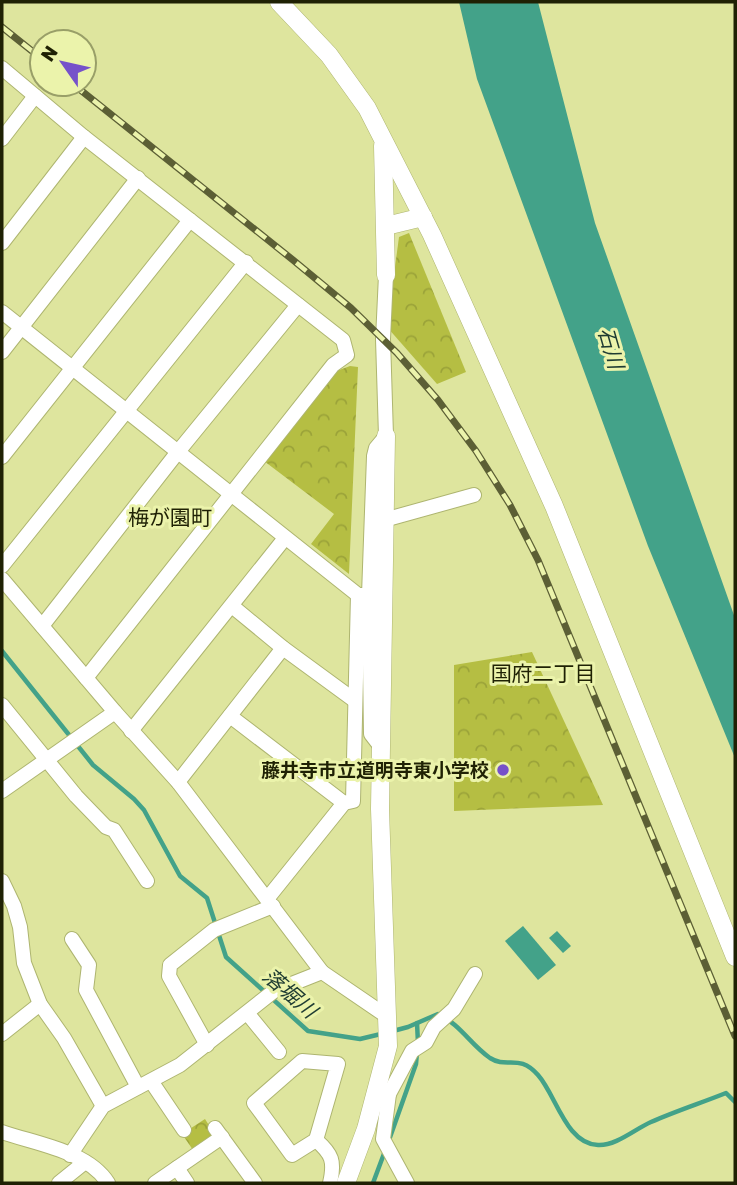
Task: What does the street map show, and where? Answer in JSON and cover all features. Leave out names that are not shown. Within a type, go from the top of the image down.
[{"type":"street","points":[[279,2],[342,73],[367,108],[424,217],[554,506],[735,957]]},
{"type":"street","points":[[2,68],[28,90]]},
{"type":"street","points":[[2,139],[33,98]]},
{"type":"street","points":[[37,98],[343,340],[347,355],[333,365],[86,678]]},
{"type":"street","points":[[383,136],[386,436],[381,747],[377,813],[388,1017],[383,1139],[407,1183]]},
{"type":"street","points":[[2,243],[84,137]]},
{"type":"street","points":[[2,352],[138,178]]},
{"type":"street","points":[[386,226],[424,217]]},
{"type":"street","points":[[2,457],[190,220]]},
{"type":"street","points":[[2,566],[246,262]]},
{"type":"street","points":[[42,626],[177,453],[298,305]]},
{"type":"street","points":[[2,312],[231,496],[364,595]]},
{"type":"street","points":[[207,1045],[169,976],[170,965],[214,930],[270,902],[344,803],[353,801],[354,700],[374,456],[376,448],[386,436]]},
{"type":"street","points":[[384,520],[474,495]]},
{"type":"street","points":[[131,731],[285,538]]},
{"type":"street","points":[[2,579],[131,731],[178,782],[322,972],[388,1017]]},
{"type":"street","points":[[364,595],[371,734],[381,747]]},
{"type":"street","points":[[232,606],[283,648],[354,700]]},
{"type":"street","points":[[178,782],[283,648]]},
{"type":"street","points":[[2,705],[45,760],[98,819],[114,830],[148,881]]},
{"type":"street","points":[[2,791],[115,712]]},
{"type":"street","points":[[230,716],[344,803]]},
{"type":"street","points":[[3,886],[20,927],[24,963],[40,1004],[64,1038],[103,1107]]},
{"type":"street","points":[[72,939],[89,965],[86,990],[144,1084],[184,1130]]},
{"type":"street","points":[[70,1155],[103,1107],[180,1065],[270,995],[322,972]]},
{"type":"street","points":[[346,1183],[383,1093],[412,1051],[426,1041],[434,1027],[454,1009],[475,974]]},
{"type":"street","points":[[2,1034],[40,1004]]},
{"type":"street","points":[[248,1014],[279,1052]]},
{"type":"street","points":[[302,1061],[338,1064],[316,1140],[292,1155],[254,1103],[302,1061]]},
{"type":"street","points":[[2,1132],[85,1162],[103,1175],[108,1183]]},
{"type":"street","points":[[155,1183],[177,1168],[218,1132],[255,1183]]},
{"type":"street","points":[[316,1140],[329,1151],[332,1159],[330,1183]]},
{"type":"street","points":[[59,1183],[85,1162]]},
{"type":"street","points":[[177,1168],[187,1183]]},
{"type":"green space","points":[[409,233],[466,372],[437,384],[387,327],[399,237]]},
{"type":"green space","points":[[350,366],[358,367],[349,574],[311,544],[334,514],[264,461],[334,372]]},
{"type":"green space","points":[[532,652],[603,805],[454,811],[454,665]]},
{"type":"green space","points":[[205,1119],[215,1135],[193,1150],[182,1134]]},
{"type":"water","name":"石川","points":[[459,2],[538,2],[595,223],[735,618],[735,758],[648,546],[477,79]]},
{"type":"water","points":[[523,926],[556,965],[538,980],[505,941]]},
{"type":"water","points":[[557,931],[571,946],[563,953],[549,938]]},
{"type":"waterway","name":"落堀川","points":[[2,651],[93,765],[144,810],[180,876],[207,898],[226,957],[308,1031],[360,1039],[385,1033]]},
{"type":"waterway","name":"落堀川","points":[[393,1031],[438,1014],[446,1018],[490,1058],[531,1068],[544,1084],[570,1128],[587,1143],[612,1143],[651,1122],[726,1093],[735,1102]]},
{"type":"waterway","points":[[417,1023],[418,1043]]},
{"type":"waterway","points":[[389,1140],[416,1064],[417,1052]]},
{"type":"waterway","points":[[373,1183],[385,1151]]},
{"type":"railway","points":[[2,27],[28,48]]},
{"type":"railway","points":[[90,98],[351,308],[397,353],[438,400],[476,451],[510,505],[538,560],[735,1036]]},
{"type":"place","name":"藤井寺市立道明寺東小学校","points":[[503,770]]},
{"type":"district","name":"梅が園町","points":[[170,517]]},
{"type":"district","name":"国府二丁目","points":[[543,673]]}]
